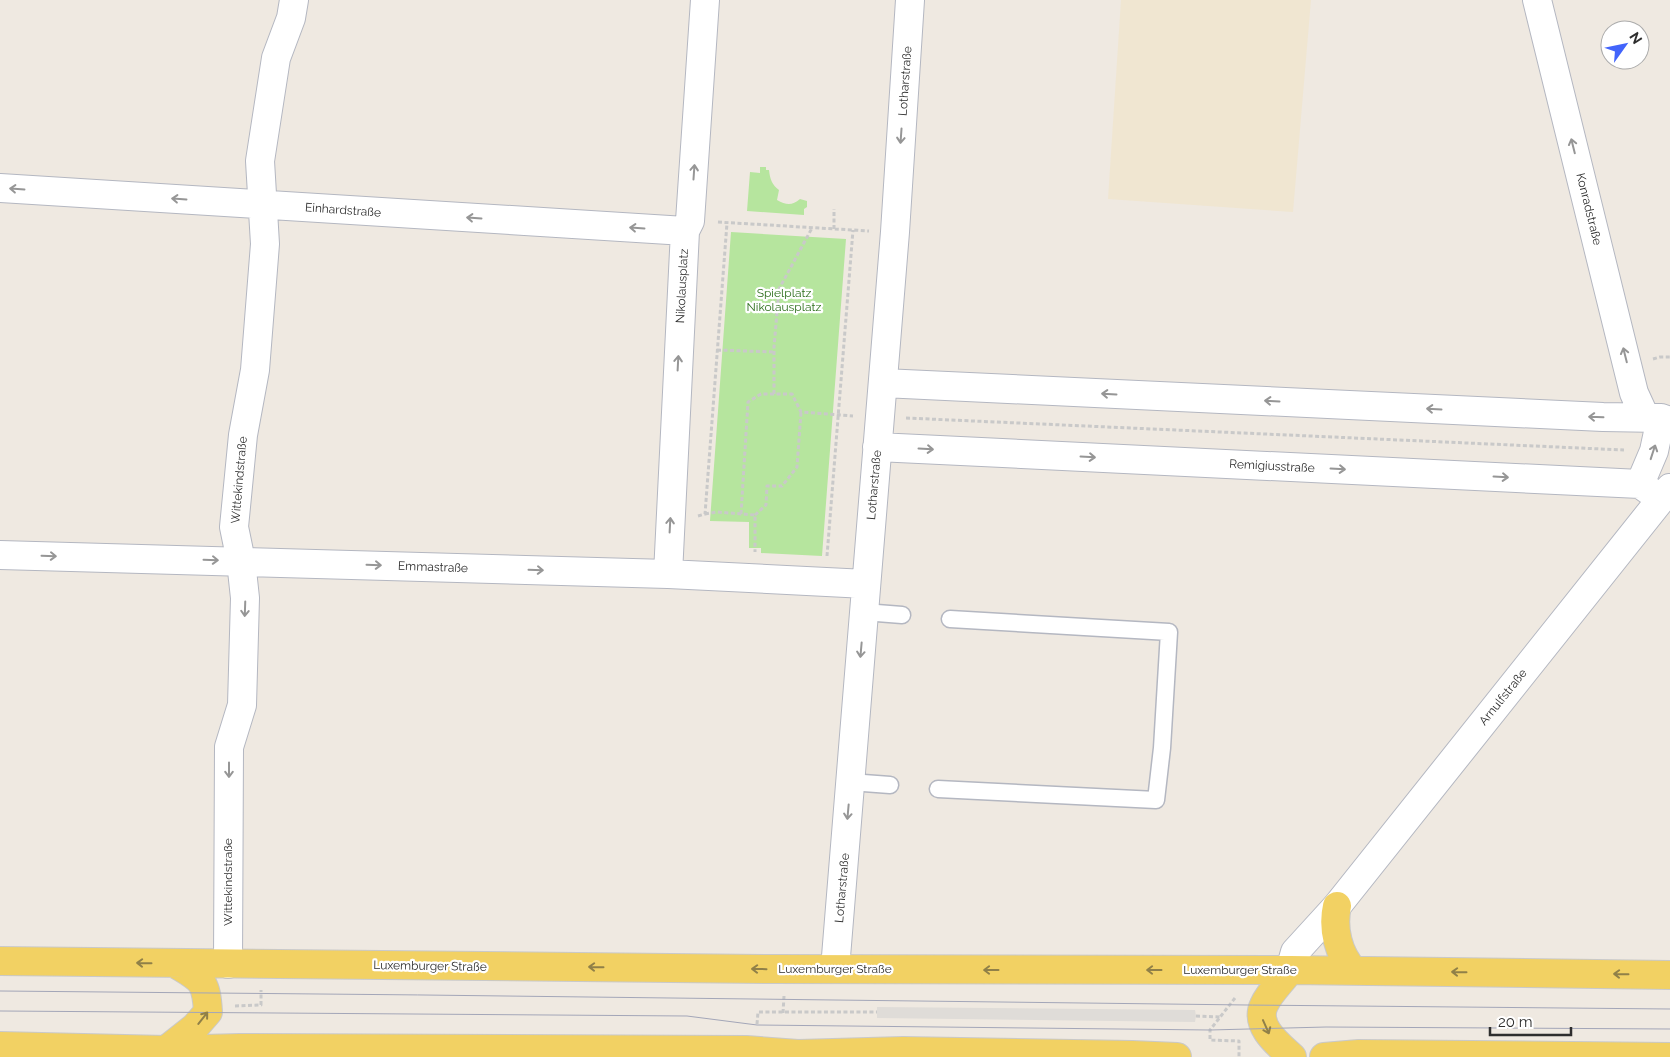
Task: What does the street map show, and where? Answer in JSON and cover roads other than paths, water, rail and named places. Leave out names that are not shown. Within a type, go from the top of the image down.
[{"type":"main road","points":[[1337,906],[1334,920],[1338,940],[1345,961],[1354,971]]},
{"type":"main road","name":"Luxemburger Straße","points":[[0,961],[835,969],[1290,970],[1670,975]]},
{"type":"main road","points":[[166,1050],[195,1027],[208,1012],[207,992],[199,977],[176,964]]},
{"type":"main road","points":[[1290,970],[1263,1006],[1262,1016],[1265,1028],[1274,1040],[1292,1057]]},
{"type":"main road","points":[[0,1046],[166,1050],[260,1048],[746,1050],[798,1055],[903,1051],[1177,1057]]},
{"type":"main road","points":[[1324,1057],[1359,1055],[1670,1057]]},
{"type":"street","name":"Wittekindstraße","points":[[228,964],[229,747],[242,705],[245,598],[241,561],[234,527],[243,436],[256,370],[265,244],[260,161],[276,58],[291,18],[294,0]]},
{"type":"street","name":"Nikolausplatz","points":[[668,574],[688,226],[705,0]]},
{"type":"street","name":"Lotharstraße","points":[[835,969],[883,383],[910,0]]},
{"type":"street","name":"Konradstraße","points":[[1537,0],[1634,394],[1659,419]]},
{"type":"street","name":"Einhardstraße","points":[[0,188],[688,226]]},
{"type":"street","points":[[883,383],[1659,419],[1654,450],[1657,490]]},
{"type":"street","name":"Remigiusstraße","points":[[878,447],[1598,482],[1657,490]]},
{"type":"street","name":"Arnulfstraße","points":[[1290,970],[1295,952],[1337,906],[1657,490]]},
{"type":"street","name":"Emmastraße","points":[[0,554],[668,574],[867,574]]},
{"type":"lane","points":[[864,612],[902,615]]},
{"type":"lane","points":[[938,789],[1156,800],[1162,748],[1170,632],[950,619]]},
{"type":"lane","points":[[850,782],[890,786]]},
{"type":"tram line","points":[[0,991],[1670,1009]]},
{"type":"tram line","points":[[0,1011],[687,1016],[757,1025],[1210,1030],[1326,1027],[1670,1029]]},
{"type":"park label","name":"Spielplatz Nikolausplatz","points":[[784,300]]}]
